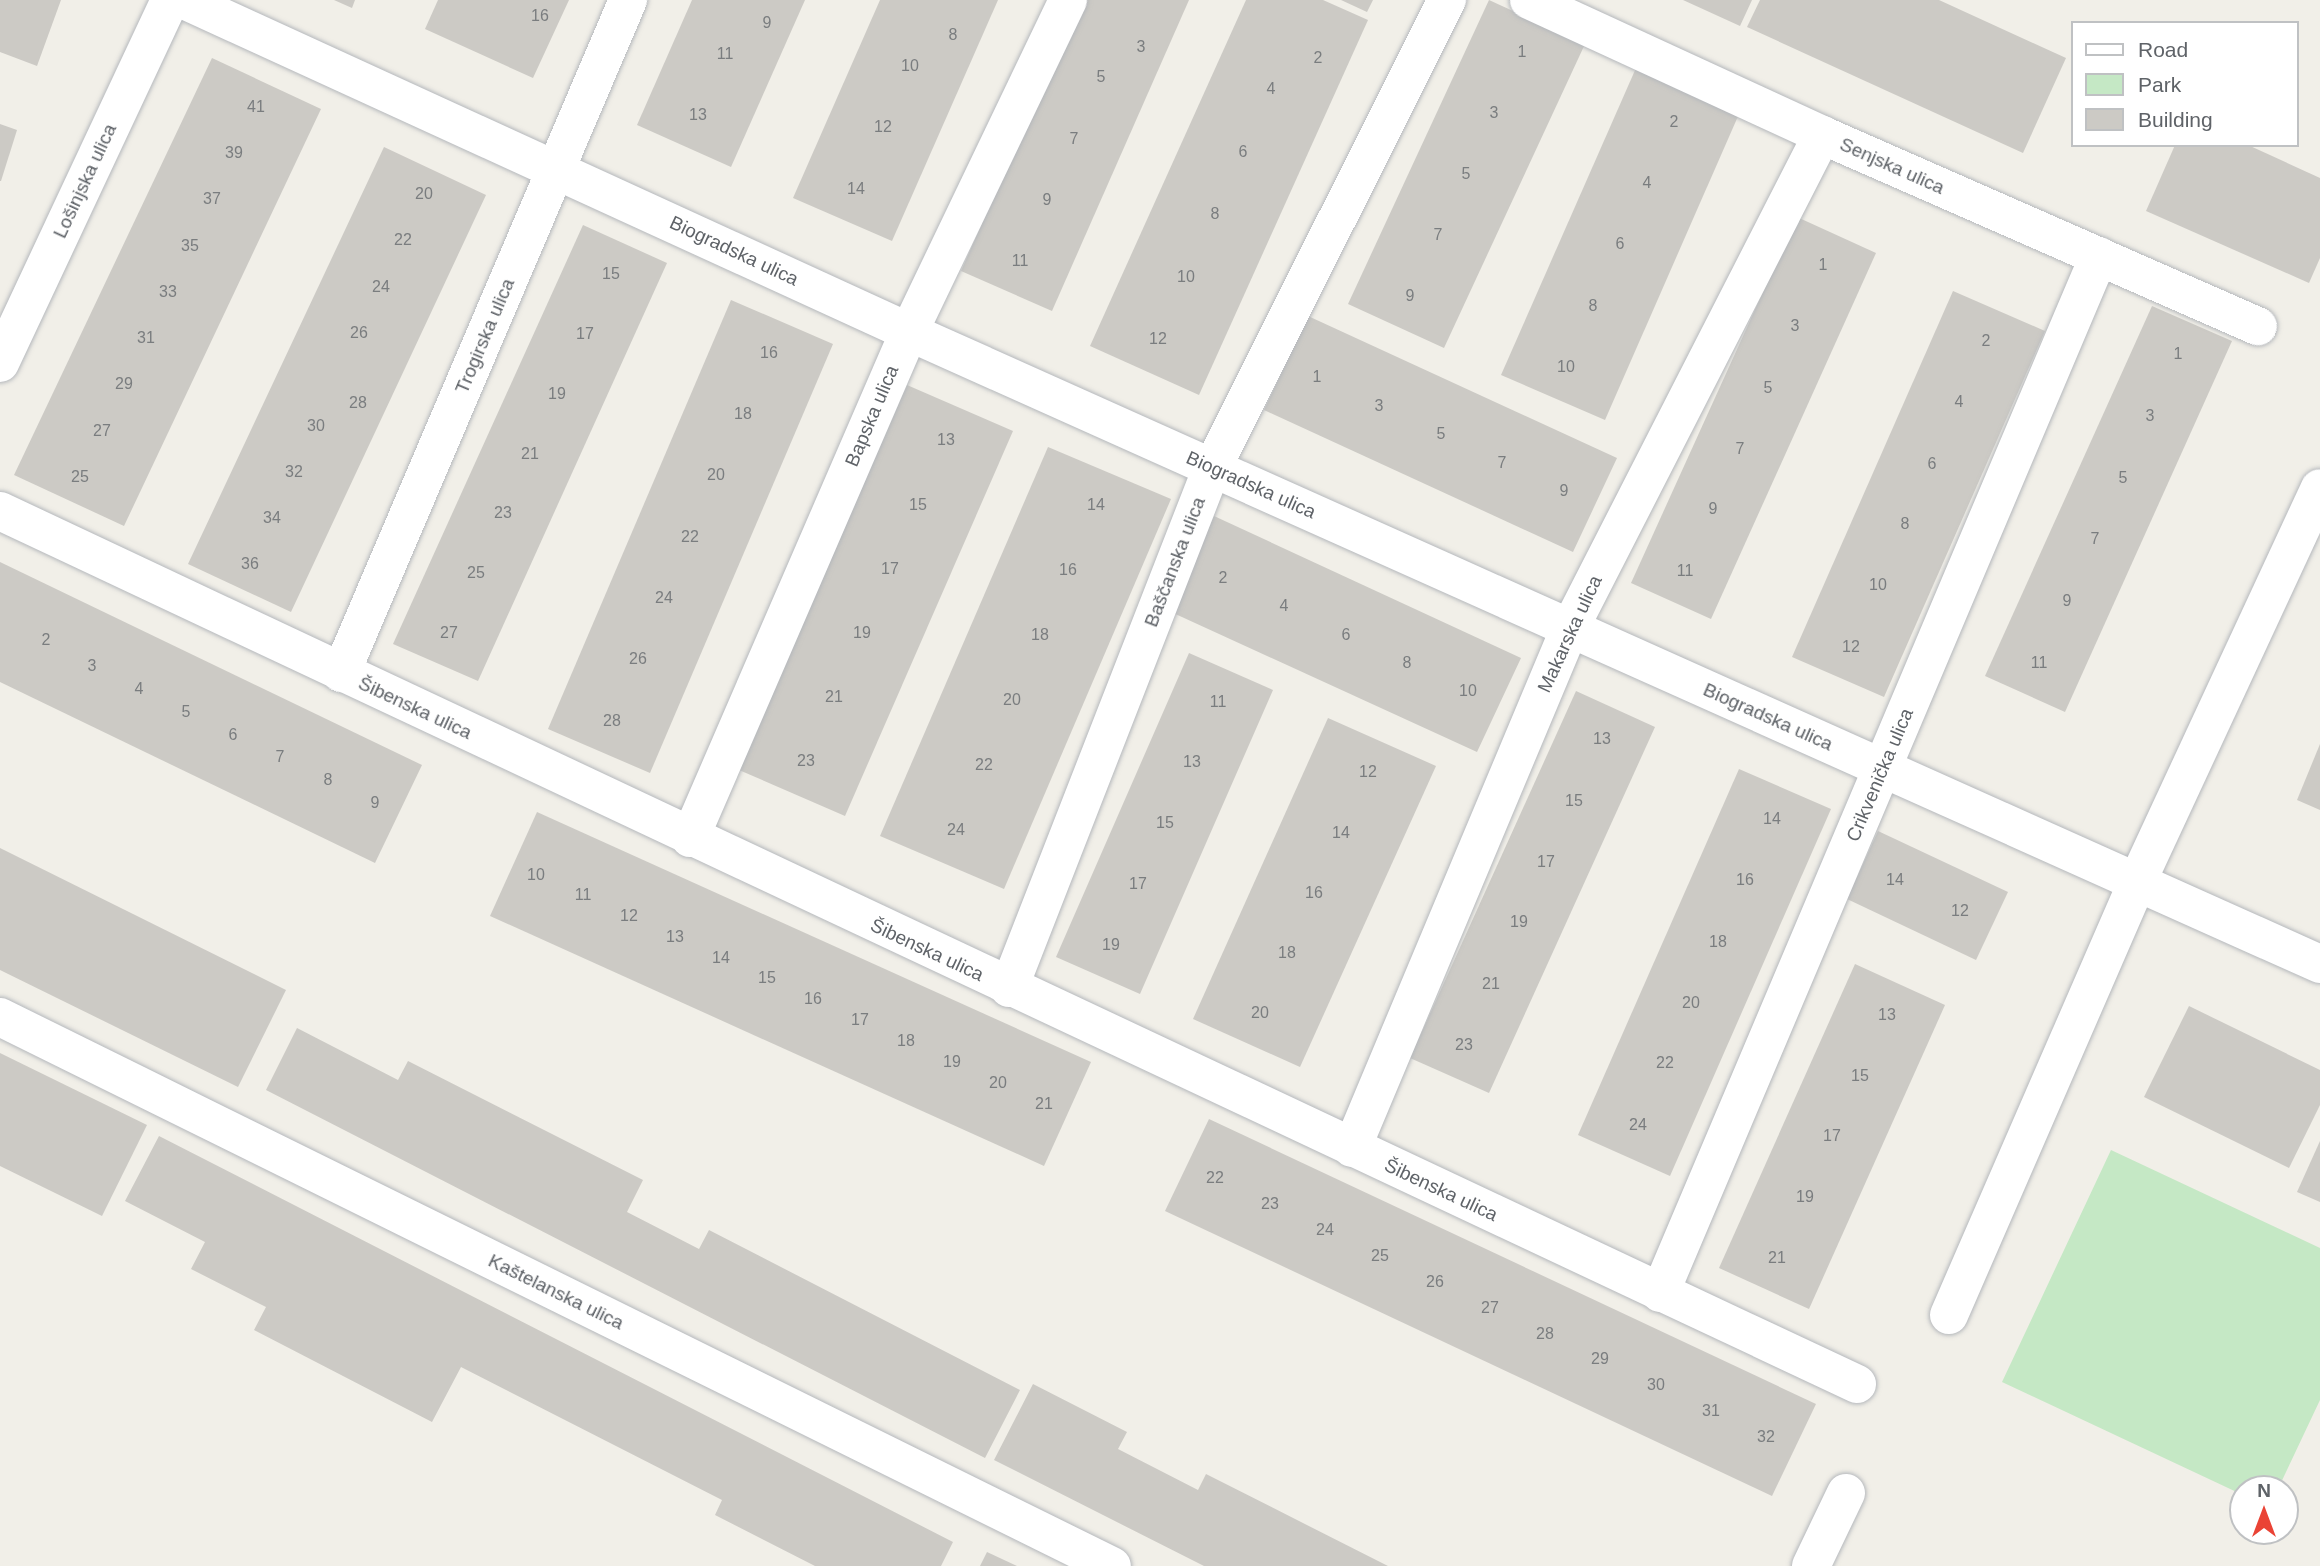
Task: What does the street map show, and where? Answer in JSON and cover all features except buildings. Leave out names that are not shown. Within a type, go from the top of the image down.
[{"type":"street","name":"Lošinjska ulica","points":[[0,363],[170,0]]},
{"type":"street","name":"Biogradska ulica","points":[[184,0],[1212,468],[2320,964]]},
{"type":"street","name":"Trogirska ulica","points":[[341,673],[628,0]]},
{"type":"street","name":"Bapska ulica","points":[[690,838],[909,331],[1068,0]]},
{"type":"street","name":"Baščanska ulica","points":[[1009,988],[1212,468],[1447,0]]},
{"type":"street","name":"Senjska ulica","points":[[1529,0],[1822,135],[2258,326]]},
{"type":"street","name":"Makarska ulica","points":[[1352,1148],[1570,628],[1822,135]]},
{"type":"street","name":"Crikvenička ulica","points":[[1660,1293],[2099,256]]},
{"type":"street","points":[[1949,1315],[2137,882],[2320,488]]},
{"type":"street","name":"Šibenska ulica","points":[[0,511],[1009,988],[1857,1384]]},
{"type":"street","name":"Kaštelanska ulica","points":[[0,1017],[1112,1566]]},
{"type":"street","points":[[1811,1566],[1846,1493]]},
{"type":"green space","points":[[2111,1150],[2320,1248],[2320,1400],[2285,1475],[2229,1475],[2229,1488],[2002,1382]]}]
